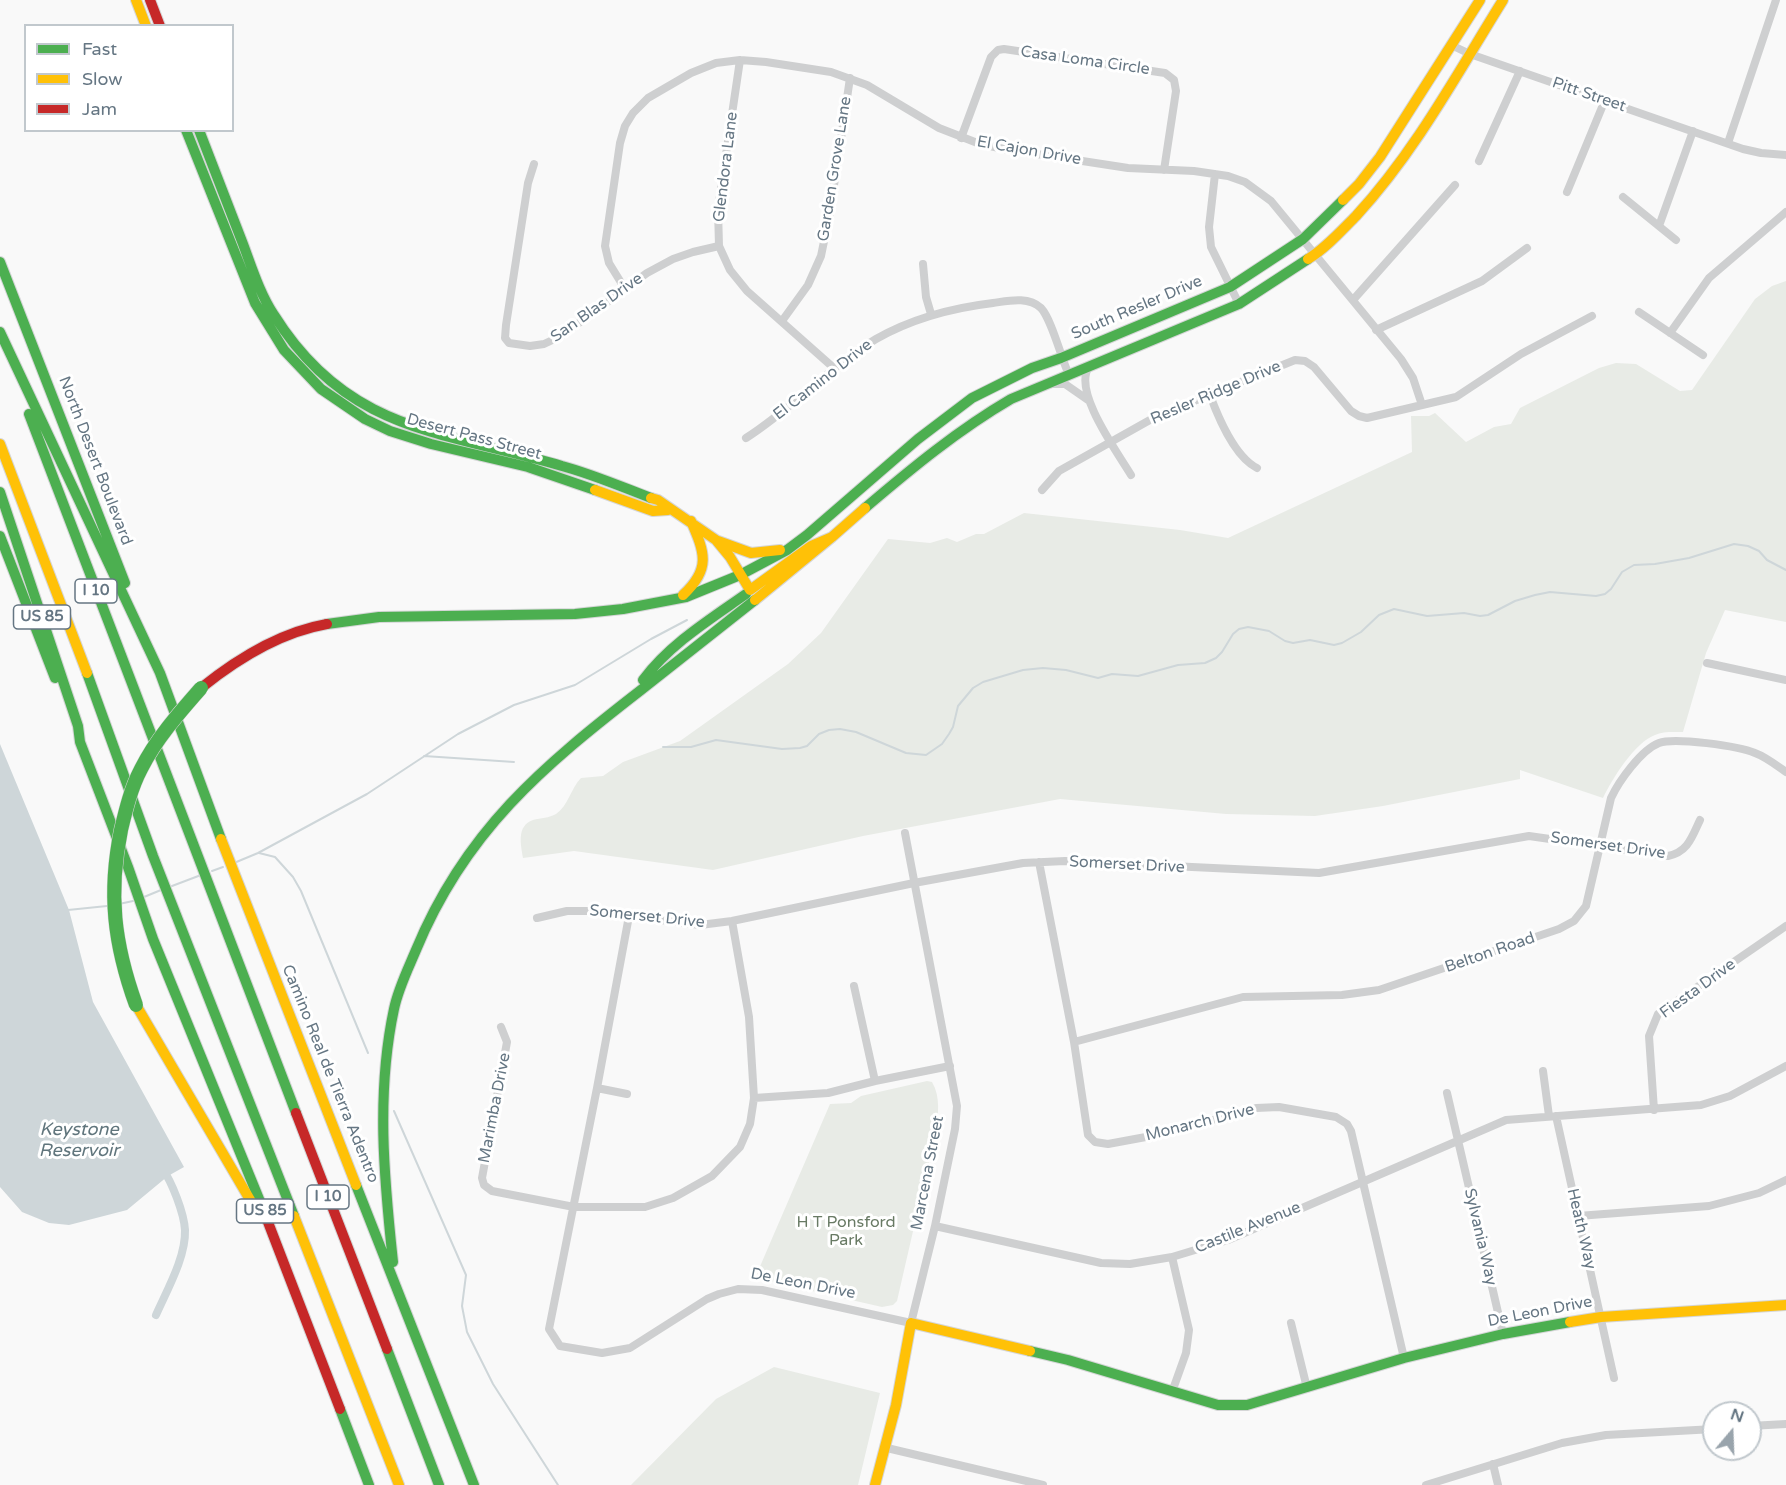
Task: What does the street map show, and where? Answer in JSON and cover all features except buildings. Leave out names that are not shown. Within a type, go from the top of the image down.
[{"type":"main road","points":[[136,0],[145,24]]},
{"type":"main road","points":[[150,0],[159,24]]},
{"type":"main road","name":"South Resler Drive","points":[[281,1252],[146,1025],[125,973],[113,922],[112,897],[116,852],[128,800],[144,762],[162,734],[201,688],[265,644],[309,628],[379,617],[575,614],[634,608],[700,592],[740,575],[787,550],[842,507],[952,411],[1002,381],[1230,287],[1303,238],[1359,184],[1380,157],[1480,0]]},
{"type":"main road","points":[[395,1282],[383,1155],[385,1080],[395,1005],[416,950],[448,882],[493,822],[536,775],[582,735],[817,551],[948,439],[981,416],[1011,399],[1239,304],[1314,255],[1347,225],[1382,186],[1417,139],[1503,0]]},
{"type":"main road","name":"Desert Pass Street","points":[[187,132],[255,303],[281,338],[322,375],[373,411],[421,430],[510,457],[563,466],[658,500],[668,510],[691,521],[718,541],[750,590]]},
{"type":"main road","name":"Desert Pass Street","points":[[200,132],[281,338]]},
{"type":"main road","name":"North Desert Boulevard","points":[[0,262],[160,673]]},
{"type":"main road","points":[[0,332],[160,673]]},
{"type":"main road","name":"I 10","points":[[0,339],[439,1485]]},
{"type":"main road","name":"I 10","points":[[0,444],[72,630],[179,925],[399,1485]]},
{"type":"main road","name":"US 85","points":[[0,492],[78,726],[80,742],[153,939],[281,1252],[369,1485]]},
{"type":"main road","points":[[679,598],[695,585],[702,573],[704,563],[702,548],[691,521]]},
{"type":"main road","points":[[0,536],[80,742]]},
{"type":"main road","points":[[631,697],[649,670],[671,650],[811,546],[832,537]]},
{"type":"main road","points":[[718,541],[743,551],[756,553],[775,549],[787,550]]},
{"type":"main road","name":"Camino Real de Tierra Adentro","points":[[160,673],[243,900],[474,1485]]},
{"type":"main road","name":"De Leon Drive","points":[[911,1323],[1068,1360],[1218,1405],[1234,1406],[1247,1405],[1404,1359],[1503,1334],[1601,1317],[1786,1305]]},
{"type":"main road","name":"Marcena Street","points":[[875,1485],[887,1448],[904,1374],[911,1323]]},
{"type":"street","points":[[1728,143],[1776,0]]},
{"type":"street","name":"Pitt Street","points":[[1451,45],[1470,54],[1728,143],[1761,153],[1786,155]]},
{"type":"street","name":"Casa Loma Circle","points":[[961,138],[991,57],[998,50],[1004,49],[1165,73],[1174,80],[1176,91],[1164,170]]},
{"type":"street","name":"El Cajon Drive","points":[[625,289],[609,263],[605,236],[620,142],[625,126],[633,113],[648,98],[691,73],[716,63],[740,60],[814,68],[850,78],[890,97],[921,118],[961,138],[1004,149],[1128,168],[1215,174],[1239,179],[1271,201],[1303,238],[1314,255],[1407,367],[1422,405]]},
{"type":"street","name":"Glendora Lane","points":[[740,60],[718,209],[719,246],[735,277],[747,291],[835,369]]},
{"type":"street","points":[[1479,161],[1520,71]]},
{"type":"street","name":"Garden Grove Lane","points":[[782,321],[808,285],[820,256],[830,212],[850,78]]},
{"type":"street","points":[[1567,192],[1605,100]]},
{"type":"street","points":[[1659,226],[1692,131]]},
{"type":"street","name":"San Blas Drive","points":[[534,164],[528,183],[506,325],[507,341],[512,344],[530,346],[544,344],[561,336],[647,273],[673,259],[719,246]]},
{"type":"street","points":[[1215,174],[1209,238],[1214,256],[1239,304]]},
{"type":"street","points":[[1353,300],[1455,185]]},
{"type":"street","points":[[1623,197],[1676,240]]},
{"type":"street","points":[[1670,333],[1709,278],[1786,212]]},
{"type":"street","points":[[1376,330],[1482,281],[1527,248]]},
{"type":"street","points":[[923,264],[926,297],[931,314]]},
{"type":"street","name":"El Camino Drive","points":[[746,438],[765,426],[874,340],[931,314],[968,306],[1018,300],[1036,304],[1045,315],[1069,375]]},
{"type":"street","points":[[1639,312],[1702,355]]},
{"type":"street","points":[[1422,405],[1456,398],[1521,354],[1592,316]]},
{"type":"street","name":"Resler Ridge Drive","points":[[1042,490],[1059,471],[1157,416],[1295,360],[1305,361],[1314,367],[1359,416],[1367,418],[1422,405]]},
{"type":"street","points":[[1089,367],[1084,377],[1088,400],[1131,475]]},
{"type":"street","points":[[1048,384],[1065,384],[1088,400]]},
{"type":"street","points":[[1210,395],[1225,429],[1245,458],[1257,468]]},
{"type":"street","points":[[1707,663],[1786,680]]},
{"type":"street","name":"Belton Road","points":[[1074,1042],[1243,997],[1342,995],[1379,990],[1559,929],[1574,921],[1586,906],[1611,798],[1616,788],[1651,747],[1661,742],[1740,747],[1764,757],[1786,772]]},
{"type":"street","name":"Somerset Drive","points":[[537,918],[575,910],[591,910],[692,925],[732,921],[914,883],[1039,862],[1065,861],[1302,874],[1319,873],[1529,836],[1668,856],[1679,854],[1688,844],[1700,820]]},
{"type":"street","name":"Marcena Street","points":[[905,833],[957,1106],[955,1129],[935,1226],[911,1323]]},
{"type":"street","name":"Monarch Drive","points":[[1039,862],[1074,1042],[1088,1135],[1095,1142],[1108,1143],[1162,1134],[1256,1108],[1279,1107],[1336,1117],[1347,1124],[1351,1131],[1404,1359]]},
{"type":"street","name":"De Leon Drive","points":[[629,916],[549,1329],[560,1346],[602,1353],[630,1348],[707,1299],[738,1289],[762,1290],[911,1323]]},
{"type":"street","name":"Marimba Drive","points":[[501,1027],[507,1042],[482,1178],[484,1185],[492,1191],[574,1207],[645,1207],[673,1198],[712,1176],[740,1147],[750,1124],[754,1098],[749,1017],[732,921]]},
{"type":"street","name":"Fiesta Drive","points":[[1654,1110],[1648,1036],[1658,1014],[1786,926]]},
{"type":"street","points":[[854,986],[875,1081]]},
{"type":"street","points":[[754,1098],[828,1093],[950,1066]]},
{"type":"street","name":"Castile Avenue","points":[[935,1226],[1101,1263],[1130,1264],[1172,1257],[1228,1240],[1506,1120],[1701,1105],[1730,1096],[1786,1066]]},
{"type":"street","points":[[1543,1071],[1552,1116]]},
{"type":"street","points":[[597,1088],[627,1094]]},
{"type":"street","name":"Sylvania Way","points":[[1447,1093],[1503,1334]]},
{"type":"street","name":"Heath Way","points":[[1552,1116],[1578,1216],[1614,1378]]},
{"type":"street","points":[[1578,1216],[1709,1206],[1759,1193],[1786,1180]]},
{"type":"street","points":[[1172,1257],[1189,1330],[1186,1353],[1172,1392]]},
{"type":"street","points":[[1291,1323],[1307,1388]]},
{"type":"street","points":[[1762,1425],[1786,1424]]},
{"type":"street","points":[[1426,1485],[1562,1443],[1586,1438],[1702,1429]]},
{"type":"street","points":[[887,1448],[1043,1485]]},
{"type":"street","points":[[1493,1464],[1498,1485]]},
{"type":"green space","points":[[1786,281],[1786,622],[1725,610],[1706,653],[1683,732],[1658,734],[1647,739],[1632,753],[1603,798],[1520,770],[1520,779],[1383,806],[1315,816],[1226,814],[1060,799],[863,836],[713,870],[574,851],[523,858],[521,836],[524,827],[533,820],[551,816],[560,811],[581,778],[603,776],[623,762],[680,741],[788,664],[821,633],[888,539],[930,543],[947,538],[957,542],[976,534],[984,534],[1024,513],[1180,530],[1228,538],[1412,452],[1411,416],[1429,416],[1435,413],[1466,442],[1494,427],[1511,424],[1520,408],[1599,368],[1616,363],[1636,364],[1680,391],[1692,390],[1755,299],[1772,286]]},
{"type":"green space","name":"H T Ponsford Park","points":[[927,1081],[932,1082],[937,1094],[936,1131],[897,1301],[893,1305],[882,1307],[755,1278],[830,1104],[851,1103],[861,1096]]},
{"type":"green space","points":[[774,1367],[880,1393],[858,1485],[631,1485],[716,1399]]},
{"type":"water","name":"Keystone Reservoir","points":[[0,744],[69,910],[93,1002],[184,1167],[168,1176],[127,1210],[69,1225],[49,1223],[22,1212],[0,1187]]},
{"type":"waterway","points":[[663,747],[691,747],[716,740],[782,749],[800,748],[807,746],[819,734],[840,729],[856,732],[906,753],[926,755],[942,744],[953,727],[958,706],[973,688],[983,682],[1023,670],[1043,668],[1066,670],[1098,678],[1112,674],[1138,676],[1178,665],[1205,663],[1222,652],[1233,634],[1239,629],[1248,627],[1269,631],[1293,643],[1310,640],[1334,645],[1361,632],[1379,615],[1394,609],[1427,616],[1464,613],[1480,616],[1488,615],[1515,601],[1550,592],[1596,596],[1605,594],[1622,572],[1634,565],[1689,558],[1734,544],[1748,546],[1759,551],[1767,560],[1786,570]]},
{"type":"waterway","points":[[234,863],[258,853],[367,794],[458,734],[514,705],[575,685],[687,620]]},
{"type":"waterway","points":[[424,756],[514,762]]},
{"type":"waterway","points":[[259,853],[275,857],[293,877],[301,891],[368,1053]]},
{"type":"waterway","points":[[212,871],[223,867]]},
{"type":"waterway","points":[[172,886],[201,875]]},
{"type":"waterway","points":[[144,897],[161,890]]},
{"type":"waterway","points":[[119,904],[133,901]]},
{"type":"waterway","points":[[68,910],[107,906]]},
{"type":"waterway","points":[[394,1111],[466,1275],[462,1306],[467,1332],[493,1384],[558,1485]]},
{"type":"waterway","points":[[156,1315],[179,1262],[185,1230],[177,1198],[162,1168]]},
{"type":"traffic: fast","points":[[187,132],[255,303],[284,350],[321,389],[365,419],[390,431],[431,444],[528,467],[595,490]]},
{"type":"traffic: fast","points":[[200,132],[257,281],[274,315],[302,354],[333,383],[366,405],[400,421],[437,434],[573,469],[651,498]]},
{"type":"traffic: fast","points":[[740,575],[787,550],[807,535],[918,439],[972,398],[1032,368],[1230,287],[1303,239],[1343,200]]},
{"type":"traffic: fast","points":[[865,508],[954,437],[1011,399],[1239,304],[1308,259]]},
{"type":"traffic: fast","points":[[0,262],[125,583]]},
{"type":"traffic: fast","points":[[0,332],[160,673],[221,839]]},
{"type":"traffic: fast","points":[[29,414],[296,1113]]},
{"type":"traffic: fast","points":[[0,492],[78,726],[80,742],[153,939],[261,1204]]},
{"type":"traffic: fast","points":[[0,536],[55,678]]},
{"type":"traffic: fast","points":[[327,624],[379,617],[575,614],[623,609],[686,597],[740,575]]},
{"type":"traffic: fast","points":[[643,680],[678,644],[746,594]]},
{"type":"traffic: fast","points":[[393,1262],[383,1136],[388,1041],[401,987],[436,908],[458,870],[483,835],[540,774],[605,718],[755,600]]},
{"type":"traffic: fast","points":[[87,673],[153,856],[294,1216]]},
{"type":"traffic: fast","points":[[136,1005],[123,961],[115,918],[115,875],[121,830],[137,776],[147,758],[168,727],[201,688]]},
{"type":"traffic: fast","points":[[356,1185],[474,1485]]},
{"type":"traffic: fast","points":[[1030,1351],[1068,1360],[1218,1405],[1247,1405],[1404,1358],[1503,1334],[1570,1322]]},
{"type":"traffic: fast","points":[[387,1349],[439,1485]]},
{"type":"traffic: fast","points":[[340,1409],[369,1485]]},
{"type":"traffic: slow","points":[[136,0],[145,24]]},
{"type":"traffic: slow","points":[[1343,200],[1380,157],[1480,0]]},
{"type":"traffic: slow","points":[[1308,259],[1327,245],[1356,216],[1397,166],[1434,112],[1503,0]]},
{"type":"traffic: slow","points":[[0,444],[87,673]]},
{"type":"traffic: slow","points":[[595,490],[653,511],[668,510]]},
{"type":"traffic: slow","points":[[651,498],[658,500],[716,540],[730,557],[750,590],[811,546],[832,537],[865,508]]},
{"type":"traffic: slow","points":[[683,595],[698,577],[703,560],[700,542],[691,521]]},
{"type":"traffic: slow","points":[[755,600],[832,537]]},
{"type":"traffic: slow","points":[[718,541],[751,553],[780,550]]},
{"type":"traffic: slow","points":[[221,839],[356,1185]]},
{"type":"traffic: slow","points":[[136,1005],[256,1210]]},
{"type":"traffic: slow","points":[[294,1216],[399,1485]]},
{"type":"traffic: slow","points":[[1570,1322],[1601,1317],[1786,1305]]},
{"type":"traffic: slow","points":[[875,1485],[896,1405],[911,1323],[1030,1351]]},
{"type":"traffic: jam","points":[[150,0],[159,24]]},
{"type":"traffic: jam","points":[[201,688],[260,648],[293,633],[327,624]]},
{"type":"traffic: jam","points":[[296,1113],[387,1349]]},
{"type":"traffic: jam","points":[[261,1204],[340,1409]]}]
